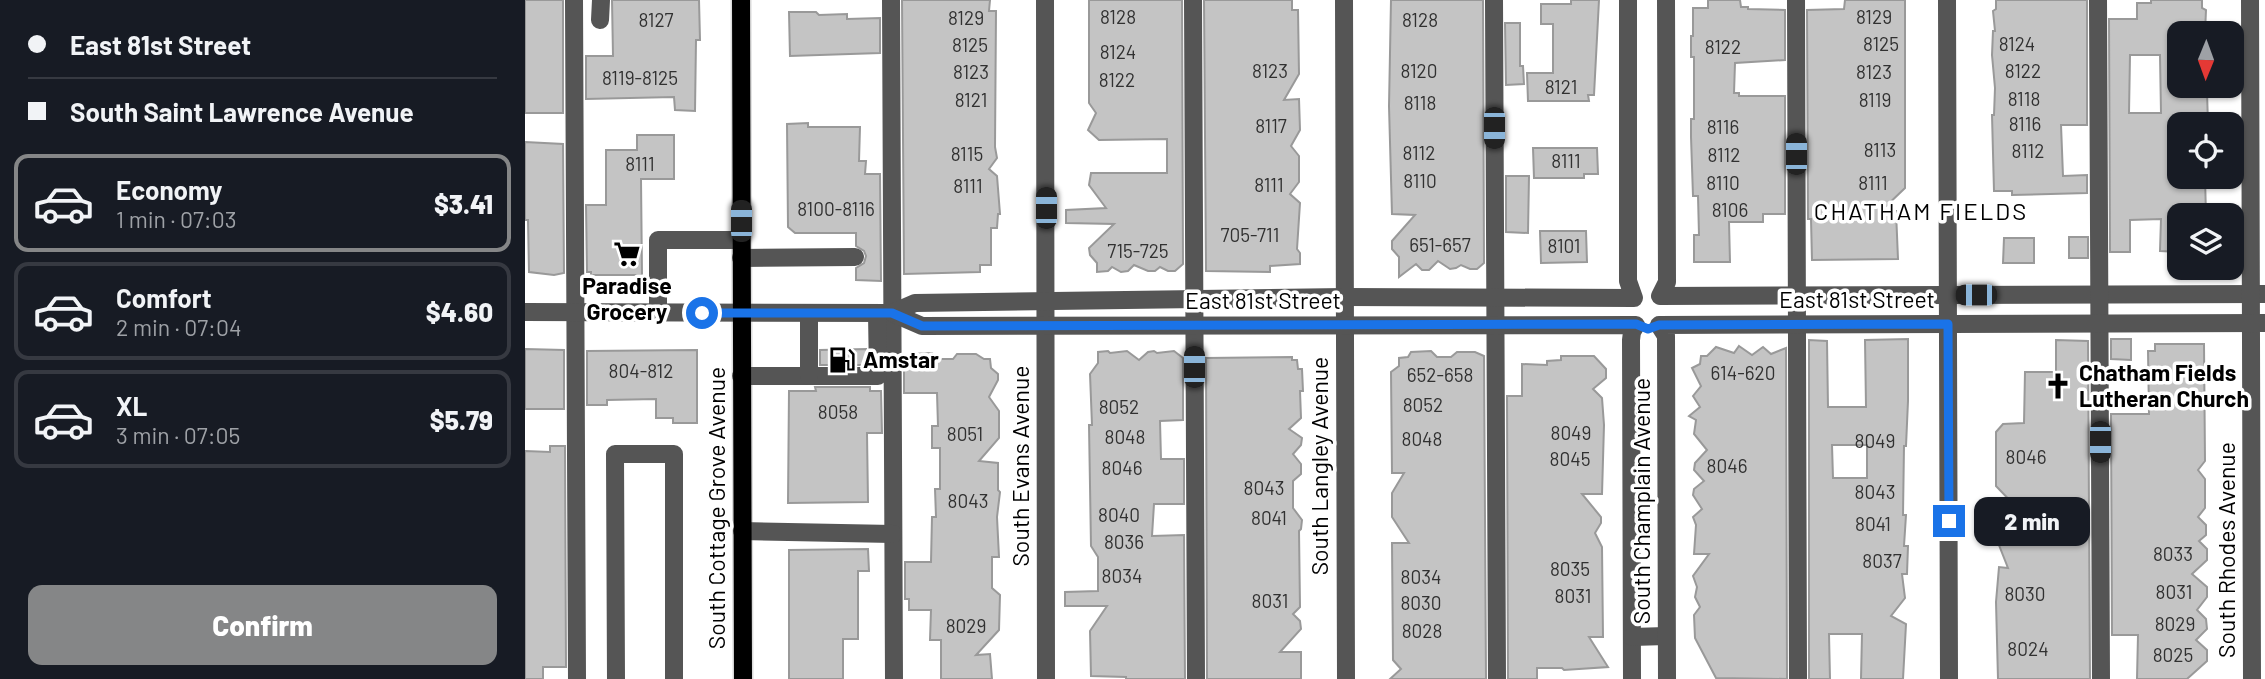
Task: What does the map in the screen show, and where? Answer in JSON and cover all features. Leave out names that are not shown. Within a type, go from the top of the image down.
[{"type":"main road","name":"South Cottage Grove Avenue","points":[[741,0],[743,679]]},
{"type":"street","points":[[574,0],[577,679]]},
{"type":"street","points":[[600,0],[600,20]]},
{"type":"street","points":[[891,0],[885,313],[893,534],[894,679]]},
{"type":"street","name":"South Evans Avenue","points":[[1045,0],[1046,679]]},
{"type":"street","points":[[1193,0],[1196,679]]},
{"type":"street","name":"South Langley Avenue","points":[[1344,0],[1346,679]]},
{"type":"street","points":[[1494,0],[1497,679]]},
{"type":"street","points":[[1628,0],[1628,281],[1634,298]]},
{"type":"street","points":[[1660,296],[1667,282],[1666,0]]},
{"type":"street","points":[[1796,0],[1798,679]]},
{"type":"street","points":[[1947,0],[1949,679]]},
{"type":"street","points":[[2098,0],[2101,679]]},
{"type":"street","name":"South Rhodes Avenue","points":[[2251,0],[2258,294],[2252,679]]},
{"type":"street","points":[[658,312],[658,240],[855,257]]},
{"type":"street","points":[[1649,292],[1660,296],[1666,310],[1659,325],[1648,329],[1632,320],[1629,309],[1634,298],[1649,292]]},
{"type":"street","name":"East 81st Street","points":[[1660,296],[2258,294]]},
{"type":"street","name":"East 81st Street","points":[[525,312],[885,313],[915,303],[1345,297],[1634,298]]},
{"type":"street","points":[[809,313],[809,376]]},
{"type":"street","points":[[741,376],[878,376],[885,313]]},
{"type":"street","name":"East 81st Street","points":[[885,313],[922,326],[1636,324]]},
{"type":"street","name":"East 81st Street","points":[[1659,325],[2258,323]]},
{"type":"street","name":"South Champlain Avenue","points":[[1632,679],[1632,332],[1636,324]]},
{"type":"street","name":"South Champlain Avenue","points":[[1659,325],[1666,336],[1667,679]]},
{"type":"street","points":[[616,679],[615,454],[674,454],[674,679]]},
{"type":"street","points":[[742,531],[893,534]]},
{"type":"street","points":[[1632,637],[1666,636]]},
{"type":"building","points":[[525,0],[563,0],[563,113],[525,113]]},
{"type":"building","points":[[612,0],[699,0],[700,40],[696,40],[695,111],[675,110],[674,97],[586,99],[586,56],[613,56]]},
{"type":"building","points":[[902,0],[990,0],[989,11],[996,11],[997,158],[989,169],[997,176],[1000,214],[997,228],[991,228],[991,265],[980,265],[980,272],[904,274]]},
{"type":"building","points":[[1089,0],[1182,0],[1183,264],[1175,271],[1160,267],[1155,271],[1148,271],[1134,265],[1128,271],[1121,272],[1112,267],[1108,271],[1097,272],[1097,263],[1090,255],[1089,248],[1114,224],[1066,223],[1066,210],[1106,208],[1089,185],[1091,173],[1167,173],[1167,139],[1099,140],[1088,130],[1096,113],[1089,103]]},
{"type":"building","points":[[1204,0],[1292,0],[1292,10],[1298,10],[1299,74],[1284,100],[1299,99],[1300,130],[1291,146],[1299,156],[1299,182],[1290,194],[1300,203],[1297,249],[1300,253],[1300,264],[1270,266],[1270,272],[1206,271]]},
{"type":"building","points":[[1391,0],[1483,0],[1484,263],[1477,269],[1461,265],[1450,269],[1438,261],[1429,270],[1422,270],[1416,264],[1399,277],[1399,257],[1392,249],[1392,241],[1415,215],[1392,214],[1389,106]]},
{"type":"building","points":[[1571,0],[1599,0],[1594,95],[1588,95],[1589,101],[1528,101],[1527,73],[1553,73],[1553,24],[1541,24],[1541,4],[1571,4]]},
{"type":"building","points":[[1708,0],[1740,0],[1741,7],[1748,9],[1785,10],[1785,60],[1735,63],[1734,93],[1739,93],[1739,96],[1785,96],[1785,214],[1763,214],[1763,222],[1729,222],[1730,262],[1694,262],[1694,235],[1699,235],[1698,196],[1693,196],[1691,119],[1694,119],[1694,57],[1691,57],[1691,36],[1693,8],[1708,8]]},
{"type":"building","points":[[1845,0],[1905,0],[1905,188],[1881,211],[1896,211],[1898,259],[1812,260],[1811,219],[1808,219],[1807,10],[1844,9]]},
{"type":"building","points":[[1996,0],[2087,0],[2087,125],[2061,125],[2063,176],[2087,175],[2087,193],[2012,195],[2012,191],[1994,191],[1992,115],[1995,88],[1992,55],[1995,31],[1993,11],[1996,9]]},
{"type":"building","points":[[2151,0],[2202,0],[2202,8],[2206,10],[2206,21],[2167,21],[2167,98],[2207,98],[2208,112],[2167,112],[2167,189],[2205,189],[2206,203],[2167,203],[2167,251],[2160,251],[2161,219],[2130,220],[2130,252],[2110,252],[2109,19],[2137,19],[2137,3],[2151,3]],"holes":[[[2130,55],[2160,55],[2161,113],[2129,113]]]},
{"type":"building","points":[[789,12],[847,14],[847,19],[880,18],[880,53],[790,56]]},
{"type":"building","points":[[1505,23],[1520,23],[1520,66],[1523,66],[1524,84],[1506,85]]},
{"type":"building","points":[[808,123],[808,127],[860,127],[859,161],[866,161],[865,174],[880,174],[881,281],[856,280],[856,268],[864,263],[866,256],[864,251],[856,246],[856,233],[795,233],[788,227],[787,124]]},
{"type":"building","points":[[637,135],[674,135],[674,179],[641,179],[642,275],[591,275],[591,272],[587,272],[586,205],[606,205],[606,150],[637,150]]},
{"type":"building","points":[[525,142],[563,144],[564,273],[554,275],[529,272],[528,220],[525,220]]},
{"type":"building","points":[[1533,148],[1597,148],[1598,174],[1584,174],[1584,178],[1534,178]]},
{"type":"building","points":[[1506,176],[1529,176],[1528,233],[1506,232]]},
{"type":"building","points":[[1540,231],[1586,231],[1587,262],[1541,263]]},
{"type":"building","points":[[2069,237],[2088,237],[2088,258],[2069,258]]},
{"type":"building","points":[[2004,238],[2034,238],[2034,263],[2003,263]]},
{"type":"building","points":[[1908,339],[1903,515],[1906,515],[1904,546],[1908,546],[1907,574],[1902,574],[1905,598],[1891,616],[1906,624],[1903,679],[1861,679],[1862,634],[1829,634],[1830,679],[1809,679],[1809,340],[1827,341],[1828,407],[1866,407],[1865,340]],"holes":[[[1832,445],[1867,445],[1867,478],[1833,478]]]},
{"type":"building","points":[[2111,339],[2131,339],[2131,360],[2111,359]]},
{"type":"building","points":[[2056,340],[2088,341],[2090,679],[1998,679],[1996,602],[1999,567],[2008,568],[1997,540],[1998,513],[2020,511],[1996,486],[1996,432],[2003,424],[2024,423],[2025,372],[2056,372]]},
{"type":"building","points":[[2155,344],[2204,344],[2205,461],[2198,470],[2205,479],[2205,508],[2198,517],[2206,525],[2206,535],[2199,541],[2207,549],[2207,560],[2192,574],[2207,587],[2207,597],[2197,610],[2206,619],[2207,629],[2196,640],[2207,650],[2207,661],[2187,679],[2137,679],[2138,635],[2112,635],[2111,414],[2149,414],[2148,351],[2155,351]]},
{"type":"building","points":[[1739,346],[1752,355],[1763,347],[1771,354],[1786,348],[1787,679],[1716,678],[1695,638],[1694,615],[1700,607],[1695,597],[1697,587],[1693,576],[1709,554],[1694,554],[1696,525],[1693,517],[1702,509],[1693,495],[1694,489],[1704,481],[1694,470],[1695,463],[1707,450],[1694,434],[1696,420],[1689,416],[1700,407],[1693,396],[1701,386],[1692,368],[1700,364],[1701,356],[1707,356],[1716,347],[1734,353]]},
{"type":"building","points":[[525,349],[564,350],[564,409],[525,409]]},
{"type":"building","points":[[866,349],[866,365],[820,365],[820,350]]},
{"type":"building","points":[[697,350],[697,423],[673,423],[673,418],[656,418],[656,399],[607,400],[607,405],[587,405],[587,351]]},
{"type":"building","points":[[1127,351],[1139,360],[1148,352],[1174,351],[1183,358],[1183,420],[1160,421],[1161,459],[1184,459],[1184,504],[1154,504],[1152,536],[1184,535],[1185,679],[1091,676],[1090,631],[1107,606],[1065,606],[1065,592],[1098,591],[1098,557],[1091,546],[1090,374],[1098,363],[1098,352]]},
{"type":"building","points":[[1431,351],[1437,357],[1451,357],[1457,352],[1475,352],[1484,356],[1486,679],[1390,679],[1401,669],[1393,660],[1392,543],[1409,543],[1392,517],[1392,493],[1404,473],[1392,473],[1391,372],[1399,366],[1399,358],[1408,357],[1411,352]]},
{"type":"building","points":[[932,353],[938,359],[953,359],[957,354],[976,354],[990,359],[991,368],[998,374],[998,380],[989,397],[999,411],[999,438],[979,461],[998,463],[1000,492],[997,517],[999,557],[992,557],[992,588],[1000,595],[999,630],[976,655],[990,654],[992,679],[941,679],[941,640],[930,640],[931,610],[909,610],[909,599],[905,599],[905,562],[931,562],[932,517],[936,517],[935,489],[940,489],[940,448],[932,448],[932,426],[938,426],[937,393],[904,393],[904,360],[909,360],[913,354]]},
{"type":"building","points":[[1561,356],[1594,356],[1606,369],[1606,378],[1593,389],[1602,398],[1602,494],[1582,494],[1601,517],[1601,523],[1595,533],[1602,547],[1603,637],[1589,637],[1608,667],[1564,670],[1537,668],[1537,679],[1508,679],[1507,396],[1522,396],[1522,364],[1547,365],[1547,361],[1561,360]]},
{"type":"building","points":[[1292,357],[1292,360],[1297,360],[1298,369],[1302,369],[1303,391],[1300,391],[1301,418],[1289,429],[1302,438],[1301,445],[1293,454],[1301,464],[1301,474],[1293,481],[1293,508],[1302,520],[1299,531],[1300,607],[1293,614],[1300,621],[1301,629],[1280,652],[1301,652],[1301,679],[1207,679],[1206,358]]},
{"type":"building","points":[[815,387],[870,387],[870,391],[881,391],[882,433],[867,433],[868,502],[788,503],[789,391],[816,391]]},
{"type":"building","points":[[550,446],[565,446],[566,667],[543,667],[543,679],[525,679],[525,451],[550,452]]},
{"type":"building","points":[[868,549],[869,571],[858,571],[858,639],[843,639],[843,679],[789,679],[789,550]]},
{"type":"place","name":"Paradise Grocery","points":[[627,254]]},
{"type":"place","name":"Amstar","points":[[842,360]]},
{"type":"place","name":"Chatham Fields Lutheran Church","points":[[2058,386]]},
{"type":"district","name":"CHATHAM FIELDS","points":[[1921,212]]},
{"type":"route","points":[[702,313],[892,313],[922,326],[1636,324],[1648,329],[1659,325],[1948,324],[1949,521]]}]
